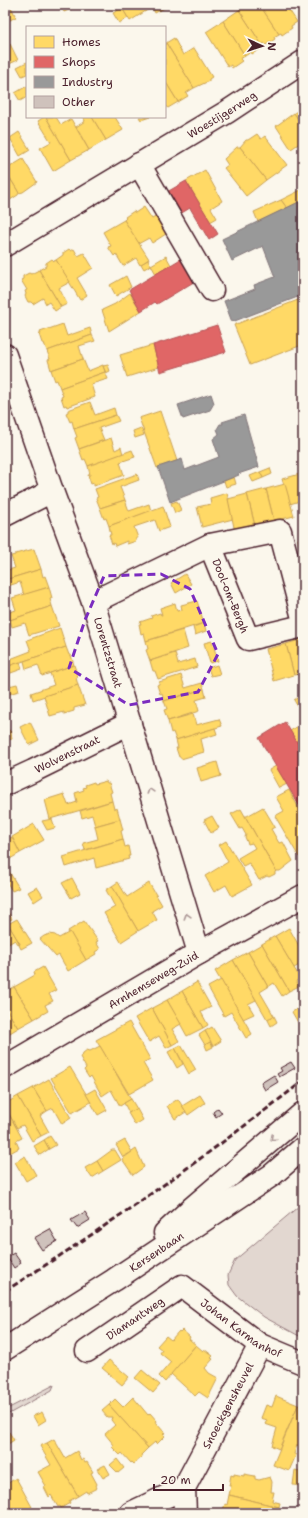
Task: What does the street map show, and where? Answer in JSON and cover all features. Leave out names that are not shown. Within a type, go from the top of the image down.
[{"type":"street","name":"Woestijgerweg","points":[[5,245],[227,112],[303,62]]},
{"type":"street","points":[[139,164],[212,290]]},
{"type":"street","name":"Lorentzstraat","points":[[5,355],[52,491],[93,602],[199,953]]},
{"type":"street","points":[[5,515],[52,491]]},
{"type":"street","name":"Dool-om-Bergh","points":[[93,602],[210,545],[280,531],[303,618]]},
{"type":"street","name":"Dool-om-Bergh","points":[[210,545],[248,639],[303,626]]},
{"type":"street","name":"Wolvenstraat","points":[[5,784],[130,723]]},
{"type":"street","name":"Arnhemseweg-Zuid","points":[[5,1067],[199,953],[303,896]]},
{"type":"street","points":[[114,1280],[192,1208],[303,1113]]},
{"type":"street","name":"Kersenbaan","points":[[5,1349],[114,1280],[272,1175],[303,1148]]},
{"type":"street","name":"Johan Karmanhof","points":[[182,1286],[260,1345],[303,1363]]},
{"type":"street","name":"Diamantweg","points":[[87,1351],[182,1286]]},
{"type":"street","name":"Snoeckgensheuvel","points":[[184,1488],[260,1345]]},
{"type":"street","points":[[132,1513],[184,1488],[185,1513]]},
{"type":"highlighted area","points":[[161,574],[190,589],[218,654],[198,692],[129,705],[69,668],[85,620],[104,576]]},
{"type":"shaded area","points":[[303,1204],[303,1338],[264,1317],[237,1296],[229,1285],[228,1275],[235,1260]]},
{"type":"shaded area","points":[[54,1385],[52,1390],[5,1416],[5,1410]]},
{"type":"building: Homes","points":[[5,5],[11,5],[16,17],[8,21],[5,15]]},
{"type":"building: Homes","points":[[61,5],[70,5],[71,9],[64,12]]},
{"type":"building: Homes","points":[[128,5],[147,5],[149,9],[130,21],[122,8]]},
{"type":"building: Homes","points":[[151,5],[170,5],[155,13]]},
{"type":"building: Homes","points":[[247,5],[260,5],[279,34],[274,37],[275,39],[266,45],[264,43],[262,45],[239,10]]},
{"type":"building: Homes","points":[[263,5],[286,5],[297,22],[291,26],[292,28],[282,35],[281,33],[279,34],[261,7]]},
{"type":"building: Homes","points":[[122,8],[128,18],[119,23],[113,13]]},
{"type":"building: Homes","points":[[239,10],[262,45],[260,46],[262,48],[245,56],[223,21]]},
{"type":"building: Homes","points":[[223,21],[245,56],[240,59],[242,61],[232,68],[231,65],[228,67],[206,32]]},
{"type":"building: Homes","points":[[174,38],[183,55],[194,48],[212,77],[209,81],[194,88],[166,43]]},
{"type":"building: Homes","points":[[166,43],[194,88],[186,93],[188,96],[178,102],[166,83]]},
{"type":"building: Homes","points":[[10,44],[18,60],[7,65],[5,62],[5,47]]},
{"type":"building: Homes","points":[[26,62],[26,74],[22,76],[17,67]]},
{"type":"building: Homes","points":[[166,83],[178,102],[168,108],[166,107]]},
{"type":"building: Homes","points":[[26,87],[26,98],[20,101],[15,93]]},
{"type":"building: Homes","points":[[303,108],[303,127],[294,113]]},
{"type":"building: Homes","points":[[294,113],[303,127],[303,141],[291,149],[276,126]]},
{"type":"building: Homes","points":[[42,118],[47,118],[71,160],[53,171],[40,148],[51,142],[38,121]]},
{"type":"building: Homes","points":[[47,118],[57,118],[61,125],[71,119],[89,150],[71,160]]},
{"type":"building: Homes","points":[[84,118],[93,118],[106,140],[89,150],[76,127],[85,121]]},
{"type":"building: Homes","points":[[93,118],[116,118],[123,130],[106,140]]},
{"type":"building: Homes","points":[[19,132],[30,150],[20,156],[10,138]]},
{"type":"building: Homes","points":[[257,134],[261,139],[265,136],[287,165],[266,180],[240,147],[246,140]]},
{"type":"building: Homes","points":[[237,147],[240,147],[266,180],[246,196],[224,168],[228,165],[224,159]]},
{"type":"building: Homes","points":[[23,159],[37,182],[23,192],[19,193],[5,170]]},
{"type":"building: Homes","points":[[5,170],[19,193],[10,200],[5,201]]},
{"type":"building: Homes","points":[[205,170],[222,201],[211,208],[217,218],[210,222],[186,181]]},
{"type":"building: Homes","points":[[303,189],[303,200],[287,208],[281,200]]},
{"type":"building: Homes","points":[[281,200],[287,208],[258,222],[254,212]]},
{"type":"building: Homes","points":[[144,207],[152,219],[159,215],[169,232],[152,243],[149,238],[138,244],[124,220],[126,218],[125,217],[134,211],[135,213]]},
{"type":"building: Homes","points":[[124,220],[149,259],[140,265],[136,258],[123,266],[116,254],[114,256],[108,247],[111,246],[103,232]]},
{"type":"building: Homes","points":[[69,249],[71,251],[74,249],[78,256],[84,253],[93,268],[77,278],[87,295],[80,300],[56,260]]},
{"type":"building: Homes","points":[[166,256],[171,265],[156,274],[151,265]]},
{"type":"building: Homes","points":[[52,259],[54,261],[56,260],[70,282],[59,288],[67,304],[61,307],[39,270],[46,266],[46,263]]},
{"type":"building: Homes","points":[[148,260],[151,265],[144,269],[141,264]]},
{"type":"building: Homes","points":[[39,270],[61,307],[55,311],[49,302],[46,304],[43,298],[33,304],[28,302],[25,296],[25,291],[27,290],[21,280],[23,279],[23,276]]},
{"type":"building: Homes","points":[[126,276],[131,287],[116,296],[110,285]]},
{"type":"building: Homes","points":[[130,293],[141,311],[109,331],[102,310],[115,304]]},
{"type":"building: Homes","points":[[303,298],[303,348],[302,345],[250,365],[234,325]]},
{"type":"building: Homes","points":[[63,324],[67,336],[90,328],[92,335],[47,351],[44,343],[42,343],[39,334],[41,334],[40,332]]},
{"type":"building: Homes","points":[[92,335],[95,341],[79,346],[83,359],[51,370],[48,360],[50,359],[47,351]]},
{"type":"building: Homes","points":[[153,345],[159,367],[127,377],[120,355]]},
{"type":"building: Homes","points":[[83,359],[88,371],[103,365],[105,372],[60,388],[57,380],[55,381],[51,370]]},
{"type":"building: Homes","points":[[108,365],[110,371],[106,373],[103,366]]},
{"type":"building: Homes","points":[[105,372],[108,379],[91,384],[95,397],[67,407],[66,405],[64,406],[60,388]]},
{"type":"building: Homes","points":[[90,402],[95,415],[114,408],[116,415],[74,429],[72,421],[70,422],[66,413],[68,410]]},
{"type":"building: Homes","points":[[160,411],[177,461],[157,468],[139,418]]},
{"type":"building: Homes","points":[[116,415],[119,421],[99,428],[104,440],[79,449],[75,438],[77,437],[74,429]]},
{"type":"building: Homes","points":[[141,428],[144,435],[135,438],[133,431]]},
{"type":"building: Homes","points":[[111,438],[115,450],[121,447],[123,454],[88,466],[85,459],[83,460],[79,449]]},
{"type":"building: Homes","points":[[132,450],[135,457],[120,462],[124,475],[94,486],[94,483],[91,484],[88,475],[90,475],[88,466]]},
{"type":"building: Homes","points":[[5,464],[10,473],[5,477]]},
{"type":"building: Homes","points":[[270,468],[272,474],[263,478],[260,472]]},
{"type":"building: Homes","points":[[260,472],[263,478],[253,482],[250,476]]},
{"type":"building: Homes","points":[[137,474],[139,480],[120,487],[125,500],[100,508],[96,498],[98,497],[95,489]]},
{"type":"building: Homes","points":[[300,474],[301,480],[303,480],[303,500],[290,504],[282,479]]},
{"type":"building: Homes","points":[[234,477],[236,484],[226,487],[224,481]]},
{"type":"building: Homes","points":[[285,484],[294,516],[274,521],[266,489]]},
{"type":"building: Homes","points":[[266,489],[274,521],[255,526],[247,494]]},
{"type":"building: Homes","points":[[227,493],[233,519],[202,527],[197,507],[211,504],[210,498]]},
{"type":"building: Homes","points":[[247,494],[255,526],[235,532],[228,499]]},
{"type":"building: Homes","points":[[125,500],[129,511],[149,504],[151,511],[109,526],[106,518],[104,519],[100,508]]},
{"type":"building: Homes","points":[[177,501],[181,510],[175,513],[171,503]]},
{"type":"building: Homes","points":[[163,506],[170,527],[159,531],[155,520],[134,527],[138,538],[136,538],[136,541],[127,544],[127,541],[115,546],[114,543],[112,544],[109,535],[111,535],[109,526]]},
{"type":"building: Homes","points":[[303,538],[303,552],[301,552],[298,539]]},
{"type":"building: Homes","points":[[34,549],[41,569],[5,580],[5,571],[15,568],[11,556]]},
{"type":"building: Homes","points":[[41,569],[43,577],[45,576],[49,587],[24,595],[20,582],[5,587],[5,580]]},
{"type":"building: Homes","points":[[185,574],[191,584],[176,593],[171,583]]},
{"type":"building: Homes","points":[[49,587],[52,598],[50,599],[52,606],[10,620],[7,613],[16,610],[12,598]]},
{"type":"building: Homes","points":[[197,601],[204,623],[146,641],[144,633],[141,634],[140,622],[152,618],[151,616],[160,613],[162,615],[160,608],[175,603],[177,611],[182,610],[181,605]]},
{"type":"building: Homes","points":[[52,606],[59,626],[29,635],[25,623],[12,627],[10,620]]},
{"type":"building: Homes","points":[[204,623],[206,631],[195,635],[193,627]]},
{"type":"building: Homes","points":[[60,628],[66,647],[6,667],[5,661],[31,651],[27,640]]},
{"type":"building: Homes","points":[[183,630],[188,648],[150,661],[146,650],[148,649],[146,641]]},
{"type":"building: Homes","points":[[303,639],[303,673],[294,675],[286,644]]},
{"type":"building: Homes","points":[[212,641],[218,661],[210,663],[204,643]]},
{"type":"building: Homes","points":[[286,644],[294,675],[274,681],[266,649]]},
{"type":"building: Homes","points":[[66,647],[69,655],[71,655],[74,665],[42,676],[38,665],[26,669],[24,661]]},
{"type":"building: Homes","points":[[175,653],[178,664],[195,659],[197,667],[158,679],[155,671],[153,671],[150,661]]},
{"type":"building: Homes","points":[[20,662],[22,669],[8,674],[6,667]]},
{"type":"building: Homes","points":[[74,665],[78,677],[76,678],[78,685],[33,700],[31,693],[54,685],[50,673]]},
{"type":"building: Homes","points":[[217,665],[220,674],[211,676],[208,668]]},
{"type":"building: Homes","points":[[181,675],[185,688],[202,683],[204,689],[164,701],[162,693],[160,694],[157,685],[159,682]]},
{"type":"building: Homes","points":[[17,684],[19,691],[5,695],[5,687]]},
{"type":"building: Homes","points":[[78,685],[85,705],[74,708],[74,711],[50,716],[44,696]]},
{"type":"building: Homes","points":[[204,689],[206,697],[196,700],[199,711],[168,721],[164,710],[167,709],[164,701]]},
{"type":"building: Homes","points":[[300,696],[303,706],[299,709],[294,700]]},
{"type":"building: Homes","points":[[193,714],[196,725],[219,719],[222,726],[176,740],[173,732],[171,733],[168,721]]},
{"type":"building: Homes","points":[[30,722],[39,740],[29,745],[20,727]]},
{"type":"building: Homes","points":[[303,723],[303,742],[298,745],[290,731]]},
{"type":"building: Homes","points":[[5,728],[7,728],[11,732],[5,734]]},
{"type":"building: Homes","points":[[215,728],[217,734],[201,739],[204,752],[181,759],[181,757],[179,757],[176,748],[178,748],[176,740]]},
{"type":"building: Homes","points":[[11,732],[12,739],[5,741],[5,734]]},
{"type":"building: Homes","points":[[5,743],[10,753],[5,755]]},
{"type":"building: Homes","points":[[217,762],[221,776],[201,782],[197,768]]},
{"type":"building: Homes","points":[[276,766],[287,784],[279,788],[269,770]]},
{"type":"building: Homes","points":[[106,781],[109,783],[112,792],[110,793],[112,801],[50,819],[45,800],[64,794],[68,805],[77,802],[75,793],[84,790],[83,788],[86,787],[85,785],[94,782],[95,784]]},
{"type":"building: Homes","points":[[289,790],[303,816],[303,855],[299,857],[275,816],[284,811],[276,797]]},
{"type":"building: Homes","points":[[112,801],[114,809],[117,808],[120,819],[95,826],[92,815],[82,818],[80,811]]},
{"type":"building: Homes","points":[[263,807],[275,827],[271,829],[279,843],[283,842],[293,861],[280,871],[276,871],[245,816]]},
{"type":"building: Homes","points":[[241,809],[276,871],[275,874],[269,877],[267,876],[259,880],[249,863],[243,866],[238,858],[255,848],[252,843],[248,844],[245,837],[246,835],[242,828],[240,829],[231,814]]},
{"type":"building: Homes","points":[[212,816],[219,828],[211,833],[204,820]]},
{"type":"building: Homes","points":[[52,819],[55,828],[47,830],[42,821]]},
{"type":"building: Homes","points":[[120,819],[123,830],[121,831],[123,839],[85,850],[83,843],[98,839],[95,826]]},
{"type":"building: Homes","points":[[34,824],[44,840],[20,853],[12,837]]},
{"type":"building: Homes","points":[[12,837],[20,853],[5,862],[5,841]]},
{"type":"building: Homes","points":[[123,839],[125,847],[128,846],[130,856],[128,856],[129,859],[96,868],[94,858],[66,867],[63,857]]},
{"type":"building: Homes","points":[[226,841],[252,885],[232,896],[226,885],[214,892],[205,876],[228,862],[219,845]]},
{"type":"building: Homes","points":[[7,868],[19,888],[12,891],[5,879],[5,869]]},
{"type":"building: Homes","points":[[72,878],[80,893],[71,898],[62,883]]},
{"type":"building: Homes","points":[[118,882],[127,897],[149,883],[162,905],[152,911],[157,920],[138,931],[112,886]]},
{"type":"building: Homes","points":[[112,886],[138,931],[121,942],[104,913],[115,907],[106,890]]},
{"type":"building: Homes","points":[[37,887],[43,896],[34,902],[28,892]]},
{"type":"building: Homes","points":[[5,907],[12,919],[6,922],[5,920]]},
{"type":"building: Homes","points":[[17,919],[32,943],[21,949],[20,944],[8,924]]},
{"type":"building: Homes","points":[[84,921],[98,941],[96,942],[100,949],[95,952],[96,954],[86,960],[68,931]]},
{"type":"building: Homes","points":[[8,924],[20,944],[19,945],[15,940],[5,946],[5,926]]},
{"type":"building: Homes","points":[[289,928],[303,953],[303,967],[301,964],[294,968],[275,936]]},
{"type":"building: Homes","points":[[303,931],[303,944],[298,934]]},
{"type":"building: Homes","points":[[70,932],[86,960],[68,971],[59,955],[56,957],[40,939],[50,934],[59,938]]},
{"type":"building: Homes","points":[[275,936],[300,978],[296,981],[299,986],[289,991],[262,944]]},
{"type":"building: Homes","points":[[262,944],[289,991],[282,996],[274,983],[268,987],[248,952]]},
{"type":"building: Homes","points":[[248,952],[268,987],[260,992],[274,1016],[267,1019],[233,960]]},
{"type":"building: Homes","points":[[233,960],[256,1000],[248,1004],[254,1014],[243,1019],[215,971]]},
{"type":"building: Homes","points":[[43,967],[56,990],[49,994],[53,1001],[45,1005],[48,1011],[34,1019],[14,987],[35,975],[34,972]]},
{"type":"building: Homes","points":[[221,980],[252,1034],[246,1038],[231,1012],[224,1016],[208,987]]},
{"type":"building: Homes","points":[[197,982],[211,1007],[201,1012],[208,1025],[203,1028],[182,991]]},
{"type":"building: Homes","points":[[14,987],[34,1019],[18,1028],[5,1007],[5,992]]},
{"type":"building: Homes","points":[[182,991],[203,1028],[187,1036],[167,1000]]},
{"type":"building: Homes","points":[[167,1000],[181,1024],[172,1029],[179,1041],[172,1045],[152,1008]]},
{"type":"building: Homes","points":[[303,1006],[303,1015],[299,1008]]},
{"type":"building: Homes","points":[[5,1007],[18,1028],[5,1036]]},
{"type":"building: Homes","points":[[152,1008],[172,1045],[166,1048],[159,1036],[149,1042],[135,1018]]},
{"type":"building: Homes","points":[[299,1008],[303,1015],[303,1024],[300,1026],[292,1012]]},
{"type":"building: Homes","points":[[274,1016],[277,1022],[271,1026],[268,1020]]},
{"type":"building: Homes","points":[[129,1022],[150,1059],[143,1063],[153,1080],[129,1094],[96,1040]]},
{"type":"building: Homes","points":[[212,1027],[221,1041],[213,1046],[205,1031]]},
{"type":"building: Homes","points":[[205,1031],[211,1042],[205,1045],[199,1035]]},
{"type":"building: Homes","points":[[210,1042],[213,1047],[207,1050],[205,1045]]},
{"type":"building: Homes","points":[[181,1045],[196,1070],[189,1074],[175,1048]]},
{"type":"building: Homes","points":[[100,1046],[131,1099],[120,1106],[111,1090],[102,1096],[91,1076],[89,1078],[84,1070],[86,1068],[80,1057],[87,1050],[90,1051]]},
{"type":"building: Homes","points":[[175,1048],[183,1064],[177,1068],[168,1052]]},
{"type":"building: Homes","points":[[70,1067],[91,1102],[72,1113],[51,1078]]},
{"type":"building: Homes","points":[[49,1079],[71,1118],[62,1124],[53,1108],[47,1111],[33,1088]]},
{"type":"building: Homes","points":[[33,1088],[47,1111],[40,1116],[49,1132],[41,1136],[18,1096]]},
{"type":"building: Homes","points":[[95,1089],[107,1110],[98,1115],[86,1094]]},
{"type":"building: Homes","points":[[200,1095],[205,1103],[188,1115],[182,1106]]},
{"type":"building: Homes","points":[[18,1096],[41,1136],[32,1141],[23,1125],[17,1128],[5,1107],[5,1104]]},
{"type":"building: Homes","points":[[131,1099],[137,1109],[129,1113],[124,1103]]},
{"type":"building: Homes","points":[[178,1099],[186,1112],[175,1119],[167,1106]]},
{"type":"building: Homes","points":[[5,1107],[22,1138],[16,1141],[19,1148],[10,1153],[5,1143]]},
{"type":"building: Homes","points":[[137,1109],[143,1120],[135,1125],[128,1113]]},
{"type":"building: Homes","points":[[50,1136],[56,1145],[49,1149],[44,1140]]},
{"type":"building: Homes","points":[[44,1140],[49,1149],[40,1155],[34,1146]]},
{"type":"building: Homes","points":[[125,1140],[132,1152],[123,1157],[116,1145]]},
{"type":"building: Homes","points":[[136,1149],[144,1167],[133,1175],[122,1159]]},
{"type":"building: Homes","points":[[112,1150],[115,1150],[121,1160],[103,1171],[97,1161]]},
{"type":"building: Homes","points":[[25,1156],[36,1175],[26,1181],[15,1162]]},
{"type":"building: Homes","points":[[97,1161],[103,1171],[92,1178],[85,1168]]},
{"type":"building: Homes","points":[[182,1330],[196,1345],[165,1382],[159,1376],[171,1362],[160,1353],[162,1350],[157,1346],[166,1336],[171,1340],[179,1331],[180,1332]]},
{"type":"building: Homes","points":[[196,1345],[203,1351],[204,1349],[213,1356],[211,1358],[213,1359],[205,1368],[209,1373],[218,1378],[208,1398],[199,1392],[195,1396],[171,1374]]},
{"type":"building: Homes","points":[[109,1360],[129,1377],[122,1385],[102,1368]]},
{"type":"building: Homes","points":[[142,1370],[160,1385],[153,1393],[135,1378]]},
{"type":"building: Homes","points":[[276,1396],[298,1405],[279,1449],[272,1446],[277,1428],[265,1424],[267,1420],[261,1418],[266,1405],[272,1407]]},
{"type":"building: Homes","points":[[133,1397],[148,1415],[150,1413],[165,1433],[163,1434],[165,1436],[157,1444],[155,1442],[148,1448],[109,1405],[115,1399],[123,1407]]},
{"type":"building: Homes","points":[[109,1405],[148,1448],[141,1455],[142,1457],[134,1464],[132,1462],[131,1463],[122,1453],[120,1455],[112,1447],[114,1445],[105,1434],[115,1425],[111,1420],[112,1417],[107,1417],[102,1411]]},
{"type":"building: Homes","points":[[298,1405],[303,1407],[303,1447],[297,1445],[294,1454],[296,1455],[289,1471],[273,1465]]},
{"type":"building: Homes","points":[[42,1412],[46,1420],[38,1425],[33,1416]]},
{"type":"building: Homes","points":[[9,1432],[14,1440],[5,1446],[5,1435]]},
{"type":"building: Homes","points":[[54,1439],[65,1458],[77,1451],[81,1460],[83,1459],[85,1463],[87,1462],[93,1472],[91,1473],[97,1484],[97,1488],[87,1493],[86,1491],[78,1496],[47,1443]]},
{"type":"building: Homes","points":[[47,1443],[78,1496],[61,1508],[60,1506],[58,1507],[51,1495],[49,1497],[44,1487],[46,1486],[38,1472],[51,1465],[40,1446]]},
{"type":"building: Homes","points":[[117,1459],[124,1468],[118,1473],[110,1465]]},
{"type":"building: Homes","points":[[105,1465],[110,1474],[103,1478],[97,1469]]},
{"type":"building: Homes","points":[[295,1470],[303,1472],[303,1486],[293,1485]]},
{"type":"building: Homes","points":[[234,1474],[255,1476],[255,1479],[259,1480],[270,1477],[272,1482],[271,1492],[274,1492],[272,1501],[280,1503],[279,1507],[229,1495],[231,1475],[234,1476]]},
{"type":"building: Homes","points":[[16,1478],[32,1507],[21,1513],[5,1513],[5,1485]]},
{"type":"building: Homes","points":[[229,1495],[279,1507],[278,1513],[262,1513],[255,1511],[255,1513],[222,1513],[225,1504],[227,1505]]},
{"type":"building: Shops","points":[[186,181],[218,234],[209,240],[190,208],[180,214],[167,192]]},
{"type":"building: Shops","points":[[184,257],[197,280],[157,304],[155,302],[141,311],[129,290]]},
{"type":"building: Shops","points":[[217,325],[226,352],[160,372],[153,345]]},
{"type":"building: Shops","points":[[285,722],[303,752],[303,812],[259,738]]},
{"type":"building: Industry","points":[[303,200],[303,295],[232,322],[224,301],[255,289],[254,285],[275,277],[263,246],[232,261],[222,239]]},
{"type":"building: Industry","points":[[211,394],[214,403],[210,410],[183,419],[178,405]]},
{"type":"building: Industry","points":[[244,415],[259,467],[170,502],[158,467],[182,459],[185,470],[219,457],[213,439],[219,434],[217,429],[220,424],[223,424],[222,422]]},
{"type":"building: Other","points":[[291,1062],[295,1068],[279,1077],[277,1074],[282,1071],[280,1068]]},
{"type":"building: Other","points":[[274,1075],[278,1082],[265,1090],[261,1083]]},
{"type":"building: Other","points":[[218,1108],[222,1113],[216,1117],[213,1112]]},
{"type":"building: Other","points":[[85,1212],[90,1220],[77,1228],[71,1220]]},
{"type":"building: Other","points":[[50,1229],[57,1241],[42,1250],[34,1238]]},
{"type":"building: Other","points":[[14,1253],[21,1263],[14,1268],[7,1257]]},
{"type":"railway","points":[[5,1291],[157,1190],[303,1081]]}]
